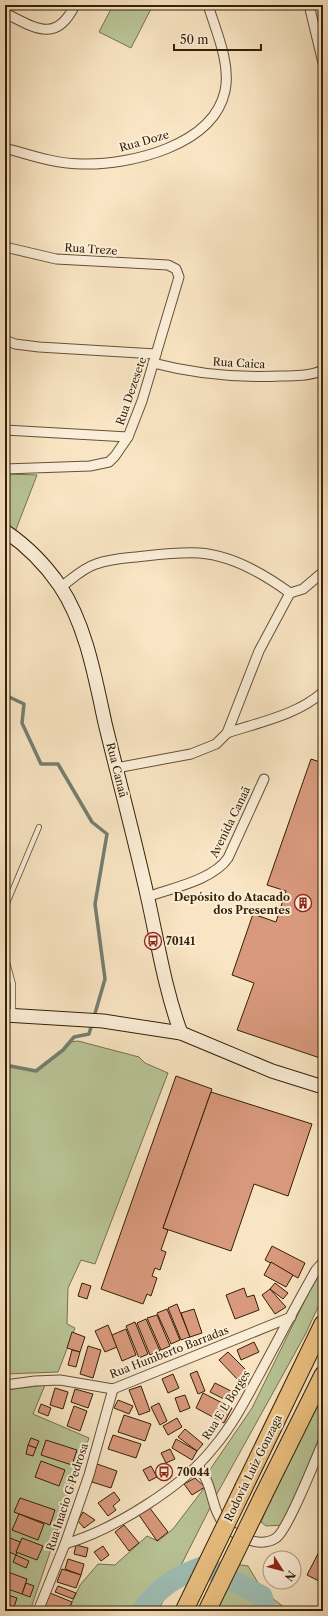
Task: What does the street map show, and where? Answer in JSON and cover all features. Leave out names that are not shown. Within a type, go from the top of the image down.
[{"type":"highway","name":"Rodovia Luiz Gonzaga","points":[[184,1611],[323,1324]]},
{"type":"highway","name":"Rodovia Luiz Gonzaga","points":[[207,1611],[323,1375]]},
{"type":"street","points":[[5,13],[32,27],[51,30],[63,24],[75,5]]},
{"type":"street","name":"Rua Doze","points":[[5,148],[48,159],[82,164],[104,163],[167,150],[187,139],[206,124],[217,109],[225,92],[226,75],[208,5]]},
{"type":"street","points":[[309,5],[323,63]]},
{"type":"street","name":"Rua Treze","points":[[5,247],[56,259],[168,265],[176,269]]},
{"type":"street","name":"Rua Dezesete","points":[[5,469],[102,464],[115,456],[128,437],[142,401],[179,277],[176,269]]},
{"type":"street","name":"Rua Caica","points":[[5,340],[14,344],[155,359],[194,373],[237,376],[297,376],[323,370]]},
{"type":"street","points":[[5,430],[128,437]]},
{"type":"street","name":"Rua Canaã","points":[[5,531],[29,549],[61,587],[78,623],[91,664],[147,897],[171,1007],[181,1033]]},
{"type":"street","points":[[61,587],[88,568],[103,562],[175,553],[200,553],[227,559],[242,565],[274,581],[290,593]]},
{"type":"street","points":[[116,768],[191,754],[216,744],[227,733],[259,651],[290,593],[303,589],[323,572]]},
{"type":"street","points":[[227,733],[296,710],[314,700],[323,692]]},
{"type":"street","name":"Avenida Canaã","points":[[147,897],[209,875],[222,867],[264,779]]},
{"type":"street","points":[[9,1015],[84,1021],[103,1021],[181,1033],[272,1071],[323,1087]]},
{"type":"street","name":"Rua E L Borges","points":[[65,1544],[81,1540],[140,1508],[172,1487],[198,1465],[215,1447],[236,1415],[316,1270],[323,1262]]},
{"type":"street","name":"Rua Humberto Barradas","points":[[5,1385],[35,1381],[60,1380],[113,1389],[291,1317]]},
{"type":"street","name":"Rua Inacio G Pedrosa","points":[[38,1611],[65,1544],[89,1475],[113,1389]]},
{"type":"street","points":[[198,1465],[208,1483],[219,1517],[226,1526],[251,1540],[260,1543],[267,1543],[277,1538],[287,1523],[323,1442]]},
{"type":"lane","points":[[5,908],[39,827]]},
{"type":"lane","points":[[5,955],[13,984],[9,1015]]},
{"type":"green space","points":[[113,5],[153,5],[131,48],[99,32]]},
{"type":"green space","points":[[5,474],[37,475],[15,532],[5,525]]},
{"type":"green space","points":[[78,1041],[139,1057],[145,1063],[168,1073],[95,1264],[81,1260],[68,1288],[67,1324],[75,1328],[58,1372],[5,1374],[5,1065],[36,1071],[63,1050],[70,1042]]},
{"type":"green space","points":[[323,1268],[323,1296],[306,1333],[218,1492],[158,1611],[68,1611],[80,1585],[98,1564],[115,1565],[147,1536],[158,1541],[173,1529],[208,1483],[211,1478],[209,1471],[252,1408],[309,1292]]},
{"type":"green space","points":[[45,1385],[33,1414],[89,1438],[30,1611],[5,1611],[5,1390]]},
{"type":"green space","points":[[323,1390],[323,1437],[283,1525],[266,1526],[261,1522],[280,1476]]},
{"type":"green space","points":[[235,1564],[248,1566],[262,1590],[289,1611],[212,1611]]},
{"type":"building","name":"Depósito do Atacado dos Presentes","points":[[311,759],[323,763],[323,1059],[237,1030],[254,983],[232,975],[253,914],[276,922],[286,891],[267,885]]},
{"type":"building","points":[[176,1076],[212,1089],[163,1228],[168,1230],[161,1250],[166,1252],[160,1270],[155,1268],[152,1276],[157,1278],[151,1296],[147,1294],[143,1304],[101,1289]]},
{"type":"building","points":[[211,1092],[312,1124],[288,1196],[254,1184],[231,1251],[163,1228]]},
{"type":"building","points":[[272,1246],[305,1263],[298,1278],[265,1260]]},
{"type":"building","points":[[271,1262],[293,1275],[286,1287],[264,1275]]},
{"type":"building","points":[[82,1283],[91,1286],[87,1299],[78,1296]]},
{"type":"building","points":[[275,1283],[288,1293],[283,1299],[270,1289]]},
{"type":"building","points":[[244,1288],[247,1297],[254,1295],[259,1310],[235,1319],[226,1295]]},
{"type":"building","points":[[270,1289],[286,1307],[275,1314],[262,1295]]},
{"type":"building","points":[[177,1304],[190,1337],[181,1340],[168,1308]]},
{"type":"building","points":[[167,1309],[180,1340],[171,1344],[157,1313]]},
{"type":"building","points":[[194,1309],[202,1333],[190,1337],[181,1313]]},
{"type":"building","points":[[157,1315],[170,1346],[161,1350],[147,1318]]},
{"type":"building","points":[[146,1319],[160,1351],[150,1355],[137,1323]]},
{"type":"building","points":[[135,1322],[148,1354],[139,1358],[126,1326]]},
{"type":"building","points":[[108,1325],[117,1347],[105,1352],[95,1331]]},
{"type":"building","points":[[126,1329],[136,1355],[122,1361],[112,1335]]},
{"type":"building","points":[[72,1332],[85,1337],[80,1352],[67,1348]]},
{"type":"building","points":[[254,1342],[259,1352],[241,1360],[237,1350]]},
{"type":"building","points":[[88,1346],[101,1350],[93,1378],[80,1374]]},
{"type":"building","points":[[72,1350],[80,1352],[76,1367],[68,1365]]},
{"type":"building","points":[[228,1352],[248,1372],[239,1381],[219,1360]]},
{"type":"building","points":[[197,1371],[205,1391],[198,1394],[190,1374]]},
{"type":"building","points":[[173,1374],[179,1388],[168,1393],[162,1379]]},
{"type":"building","points":[[215,1383],[233,1392],[228,1401],[210,1392]]},
{"type":"building","points":[[141,1386],[150,1411],[139,1415],[129,1390]]},
{"type":"building","points":[[55,1388],[68,1392],[63,1409],[50,1405]]},
{"type":"building","points":[[75,1389],[93,1394],[88,1408],[71,1402]]},
{"type":"building","points":[[203,1393],[232,1408],[224,1423],[196,1408]]},
{"type":"building","points":[[185,1395],[190,1408],[180,1412],[175,1398]]},
{"type":"building","points":[[118,1400],[133,1406],[129,1414],[114,1408]]},
{"type":"building","points":[[159,1403],[167,1421],[160,1425],[151,1407]]},
{"type":"building","points":[[41,1404],[51,1408],[48,1416],[38,1412]]},
{"type":"building","points":[[74,1406],[87,1411],[80,1431],[67,1426]]},
{"type":"building","points":[[124,1415],[151,1424],[145,1441],[118,1432]]},
{"type":"building","points":[[177,1418],[182,1427],[168,1435],[163,1426]]},
{"type":"building","points":[[185,1429],[203,1444],[197,1451],[178,1437]]},
{"type":"building","points":[[113,1435],[141,1444],[136,1458],[108,1449]]},
{"type":"building","points":[[31,1438],[39,1441],[36,1448],[28,1445]]},
{"type":"building","points":[[176,1439],[197,1451],[192,1460],[172,1448]]},
{"type":"building","points":[[46,1440],[77,1450],[72,1465],[41,1455]]},
{"type":"building","points":[[28,1445],[36,1448],[33,1456],[26,1454]]},
{"type":"building","points":[[170,1449],[175,1459],[166,1463],[161,1453]]},
{"type":"building","points":[[41,1461],[65,1470],[59,1486],[35,1477]]},
{"type":"building","points":[[97,1464],[117,1471],[111,1488],[92,1482]]},
{"type":"building","points":[[151,1466],[157,1477],[149,1481],[143,1470]]},
{"type":"building","points":[[195,1478],[205,1487],[192,1495],[184,1484]]},
{"type":"building","points":[[114,1492],[120,1500],[113,1506],[116,1510],[108,1516],[98,1503]]},
{"type":"building","points":[[20,1498],[55,1510],[50,1525],[14,1512]]},
{"type":"building","points":[[149,1507],[168,1532],[157,1541],[139,1515]]},
{"type":"building","points":[[83,1512],[95,1520],[84,1528],[78,1521]]},
{"type":"building","points":[[19,1514],[44,1524],[38,1540],[12,1530]]},
{"type":"building","points":[[124,1525],[139,1543],[129,1551],[115,1532]]},
{"type":"building","points":[[5,1536],[20,1542],[16,1555],[5,1550]]},
{"type":"building","points":[[22,1538],[43,1546],[37,1560],[16,1552]]},
{"type":"building","points":[[323,1544],[323,1583],[307,1575]]},
{"type":"building","points":[[76,1545],[88,1548],[86,1557],[74,1554]]},
{"type":"building","points":[[103,1546],[109,1555],[101,1561],[94,1552]]},
{"type":"building","points":[[16,1555],[29,1561],[26,1568],[13,1562]]},
{"type":"building","points":[[68,1559],[84,1564],[81,1575],[65,1569]]},
{"type":"building","points":[[62,1569],[81,1575],[76,1588],[57,1582]]},
{"type":"building","points":[[5,1571],[27,1579],[22,1594],[5,1588]]},
{"type":"building","points":[[26,1583],[34,1586],[30,1597],[22,1594]]},
{"type":"building","points":[[58,1586],[76,1593],[73,1599],[55,1592]]},
{"type":"building","points":[[50,1593],[72,1602],[68,1611],[57,1611],[44,1606]]},
{"type":"building","points":[[8,1595],[17,1598],[14,1607],[5,1604]]},
{"type":"waterway","points":[[5,695],[24,704],[22,723],[41,764],[58,764],[92,822],[107,834],[95,904],[105,979],[89,1034],[74,1037],[63,1050],[36,1071],[5,1065]]},
{"type":"waterway","points":[[141,1611],[162,1588],[169,1583],[185,1574],[205,1566],[262,1596],[266,1611]]},
{"type":"place","name":"Depósito do Atacado dos Presentes","points":[[303,903]]},
{"type":"place","name":"70141","points":[[153,941]]},
{"type":"place","name":"70044","points":[[164,1472]]}]
